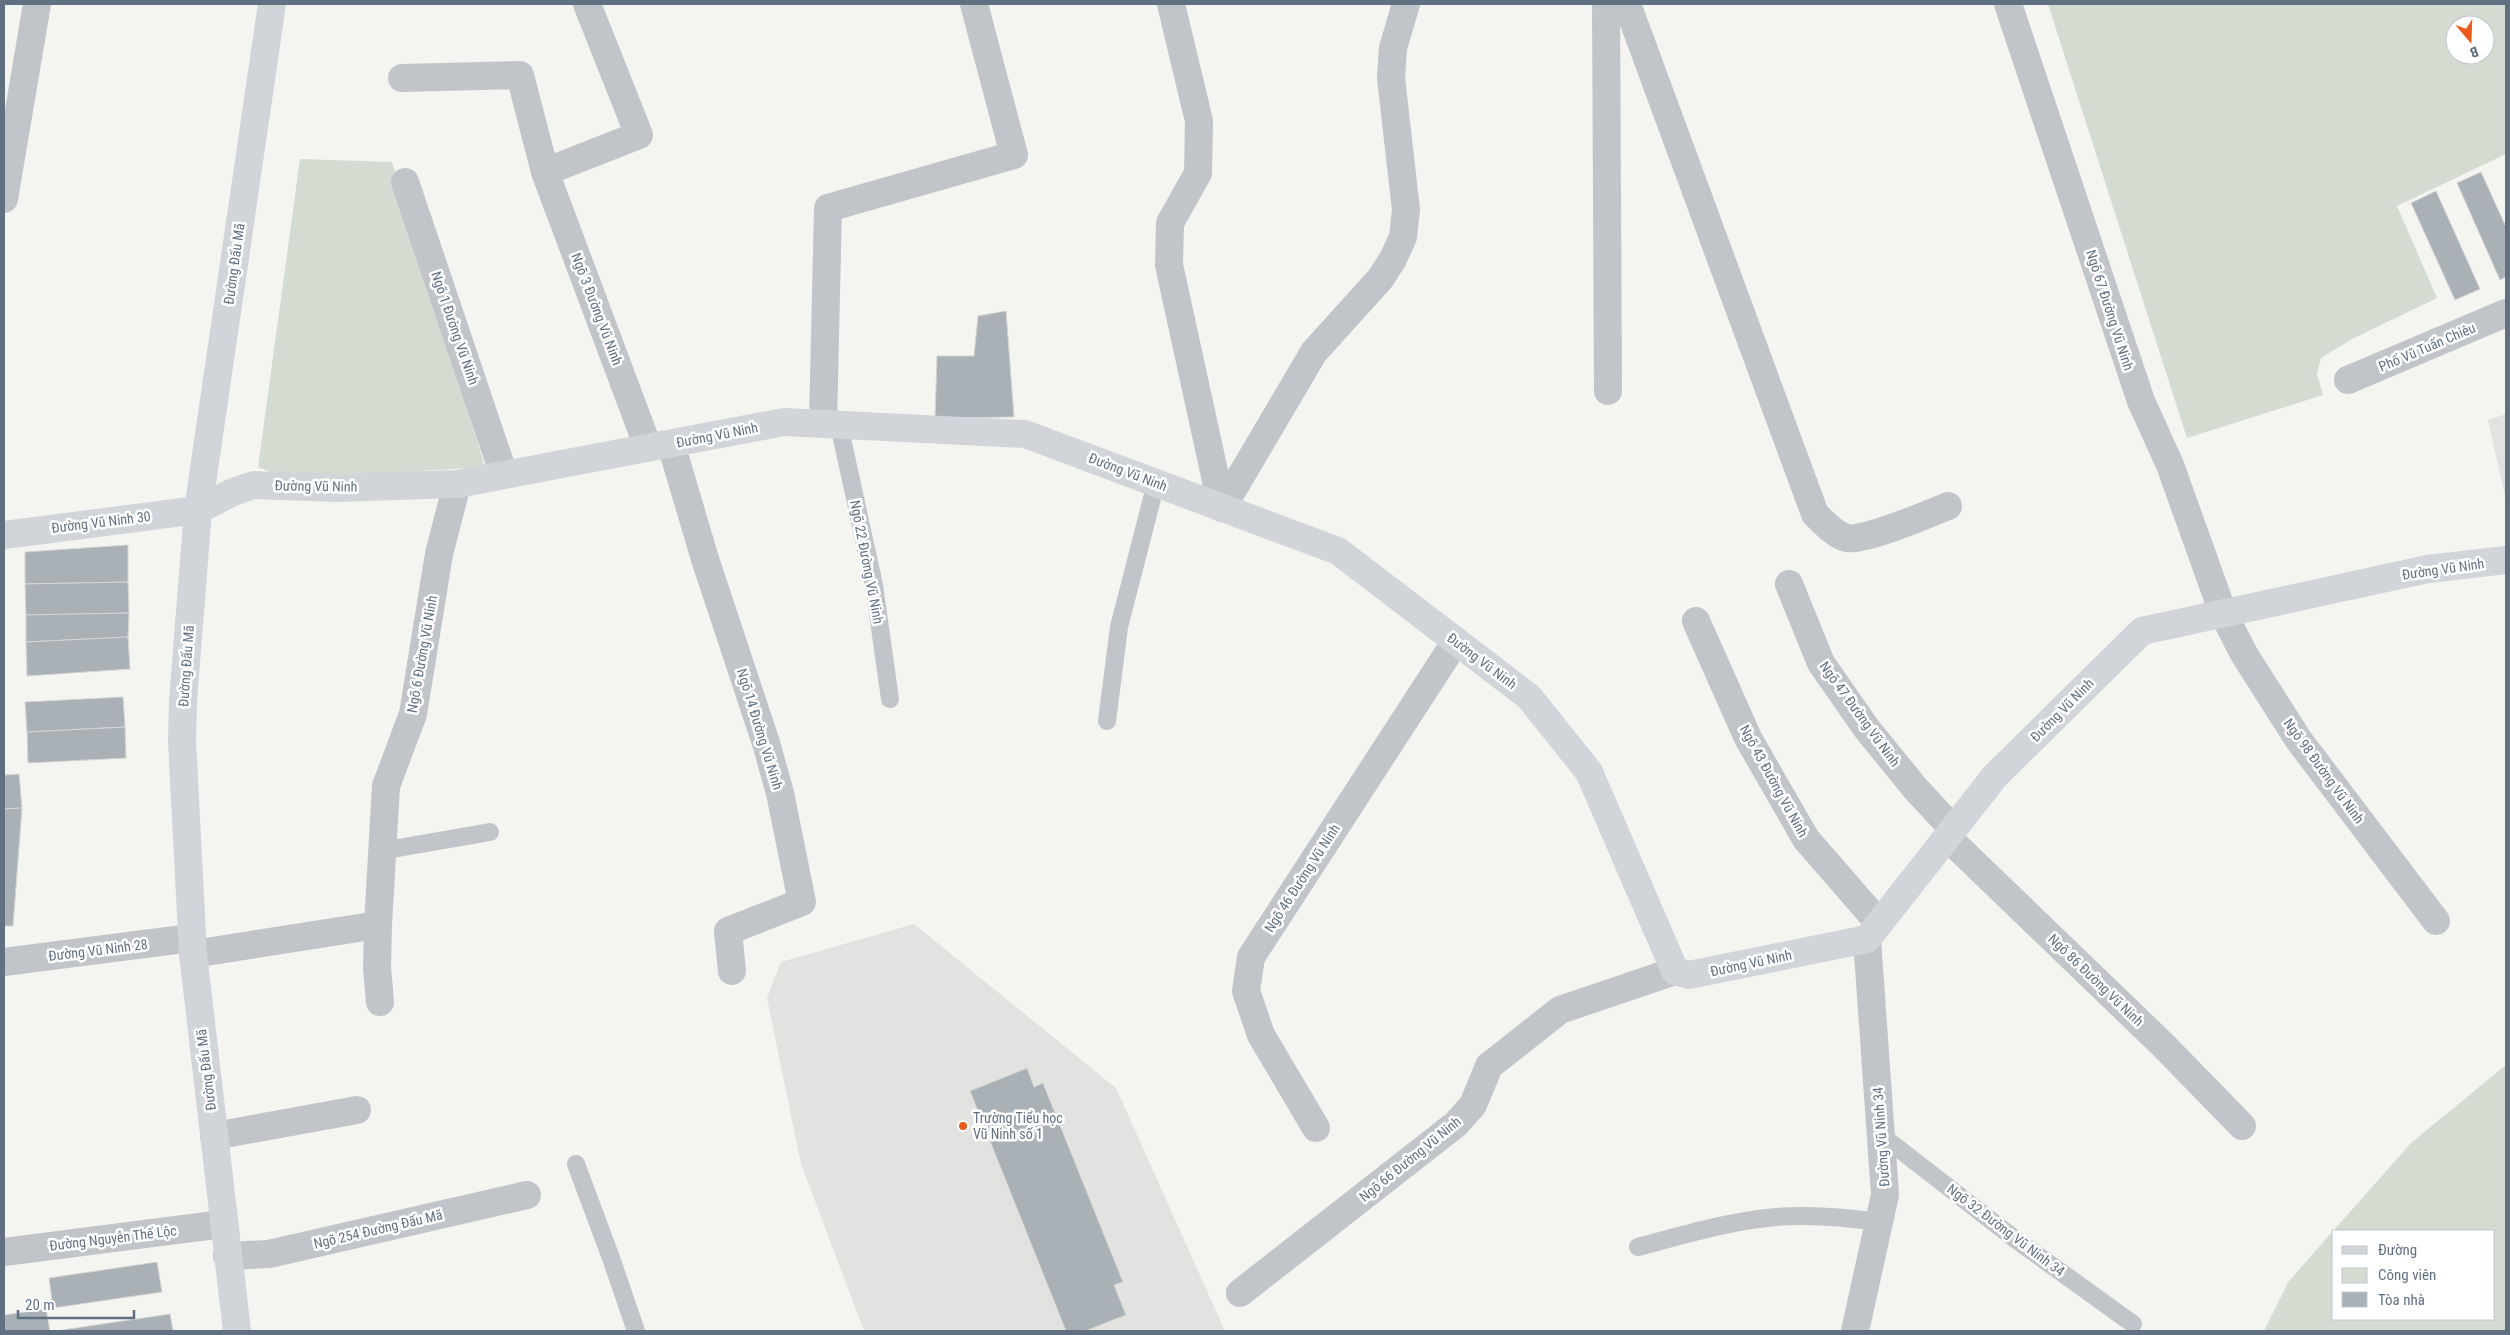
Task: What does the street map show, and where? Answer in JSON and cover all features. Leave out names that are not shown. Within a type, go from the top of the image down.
[{"type":"street","points":[[5,181],[37,4]]},
{"type":"street","name":"Đường Đấu Mã","points":[[237,1331],[192,946],[183,701],[198,510],[272,4]]},
{"type":"street","points":[[545,172],[639,135],[587,4]]},
{"type":"street","points":[[831,424],[828,208],[1014,155],[974,4]]},
{"type":"street","points":[[1171,4],[1199,121],[1198,174],[1170,223],[1169,265],[1222,508]]},
{"type":"street","points":[[1222,508],[1314,352],[1337,323],[1380,279],[1403,237],[1406,210],[1391,78],[1393,48],[1406,4]]},
{"type":"street","points":[[1606,4],[1608,391]]},
{"type":"street","points":[[1627,4],[1815,514],[1830,528],[1847,539],[1867,536],[1948,506]]},
{"type":"street","name":"Ngõ 67 Đường Vũ Ninh","points":[[2008,4],[2140,401],[2170,465],[2223,613]]},
{"type":"street","name":"Ngõ 3 Đường Vũ Ninh","points":[[402,78],[520,75],[545,172],[660,445]]},
{"type":"street","name":"Ngõ 1 Đường Vũ Ninh","points":[[405,182],[504,475]]},
{"type":"street","name":"Phố Vũ Tuấn Chiêu","points":[[2348,380],[2506,314]]},
{"type":"street","name":"Đường Vũ Ninh","points":[[198,510],[233,492],[254,485],[337,488],[457,484],[784,422],[1025,434],[1338,551],[1529,697],[1588,772],[1675,971],[1688,975],[1873,931],[1994,776],[2142,630],[2428,569],[2506,560]]},
{"type":"street","name":"Ngõ 14 Đường Vũ Ninh","points":[[660,445],[705,559],[766,743],[780,793],[802,902],[728,930],[732,971]]},
{"type":"street","name":"Ngõ 6 Đường Vũ Ninh","points":[[380,1002],[377,967],[380,852],[386,786],[413,714],[439,554],[457,484]]},
{"type":"street","name":"Đường Vũ Ninh 30","points":[[4,534],[198,510]]},
{"type":"street","name":"Ngõ 47 Đường Vũ Ninh","points":[[1790,584],[1821,663],[1867,729],[1950,833]]},
{"type":"street","name":"Ngõ 98 Đường Vũ Ninh","points":[[2223,613],[2244,654],[2298,739],[2436,921]]},
{"type":"street","name":"Ngõ 43 Đường Vũ Ninh","points":[[1696,621],[1748,738],[1806,839],[1873,931]]},
{"type":"street","name":"Ngõ 46 Đường Vũ Ninh","points":[[1316,1128],[1261,1035],[1246,991],[1251,957],[1456,641]]},
{"type":"street","name":"Ngõ 86 Đường Vũ Ninh","points":[[1950,833],[2242,1126]]},
{"type":"street","name":"Đường Vũ Ninh 28","points":[[4,962],[192,946],[378,925]]},
{"type":"street","name":"Đường Vũ Ninh 34","points":[[1855,1331],[1885,1195],[1880,1135],[1873,931]]},
{"type":"street","name":"Ngõ 66 Đường Vũ Ninh","points":[[1240,1293],[1456,1124],[1473,1105],[1489,1066],[1560,1010],[1675,971]]},
{"type":"street","points":[[214,1136],[357,1110]]},
{"type":"street","name":"Ngõ 254 Đường Đấu Mã","points":[[228,1256],[269,1254],[527,1195]]},
{"type":"street","name":"Đường Nguyễn Thế Lộc","points":[[4,1252],[223,1224]]},
{"type":"lane","name":"Ngõ 22 Đường Vũ Ninh","points":[[831,424],[874,585],[890,700]]},
{"type":"lane","points":[[1107,722],[1119,626],[1156,483]]},
{"type":"lane","points":[[380,852],[490,832]]},
{"type":"lane","name":"Ngõ 32 Đường Vũ Ninh 34","points":[[1880,1135],[2015,1239],[2133,1324]]},
{"type":"lane","points":[[576,1164],[636,1331]]},
{"type":"lane","points":[[1638,1247],[1698,1231],[1776,1217],[1836,1216],[1879,1222]]},
{"type":"shaded area","points":[[2506,414],[2506,501],[2488,420]]},
{"type":"shaded area","name":"Trường Tiểu học Vũ Ninh số 1","points":[[914,924],[1116,1088],[1225,1331],[864,1331],[801,1164],[767,998],[781,962]]},
{"type":"green space","points":[[2048,4],[2506,4],[2506,154],[2397,206],[2437,298],[2354,338],[2321,358],[2317,374],[2323,395],[2187,438]]},
{"type":"green space","points":[[300,159],[392,162],[485,467],[320,477],[273,473],[258,467]]},
{"type":"green space","points":[[2506,1065],[2506,1331],[2264,1331],[2289,1281],[2332,1232],[2332,1320],[2495,1320],[2495,1230],[2334,1230],[2411,1143]]},
{"type":"building","points":[[2481,172],[2506,227],[2506,277],[2500,280],[2457,183]]},
{"type":"building","points":[[2436,191],[2480,289],[2455,300],[2411,203]]},
{"type":"building","points":[[1006,311],[1014,417],[935,418],[937,356],[974,356],[978,316]]},
{"type":"building","points":[[128,545],[128,582],[25,584],[25,552]]},
{"type":"building","points":[[128,582],[129,613],[26,615],[25,584]]},
{"type":"building","points":[[129,613],[128,637],[26,642],[26,615]]},
{"type":"building","points":[[128,637],[130,669],[27,676],[26,642]]},
{"type":"building","points":[[123,697],[125,727],[27,732],[25,702]]},
{"type":"building","points":[[125,727],[126,758],[28,763],[27,732]]},
{"type":"building","points":[[19,774],[22,808],[4,809],[4,775]]},
{"type":"building","points":[[22,808],[13,926],[4,926],[4,809]]},
{"type":"building","points":[[1027,1068],[1034,1087],[1043,1083],[1123,1282],[1114,1285],[1126,1315],[1085,1331],[1066,1331],[970,1091]]},
{"type":"building","points":[[157,1262],[162,1292],[53,1308],[49,1278]]},
{"type":"building","points":[[46,1309],[50,1331],[4,1331],[4,1315]]},
{"type":"building","points":[[170,1314],[173,1331],[62,1331],[62,1330]]},
{"type":"place","name":"Trường Tiểu học Vũ Ninh số 1","points":[[963,1126]]}]
